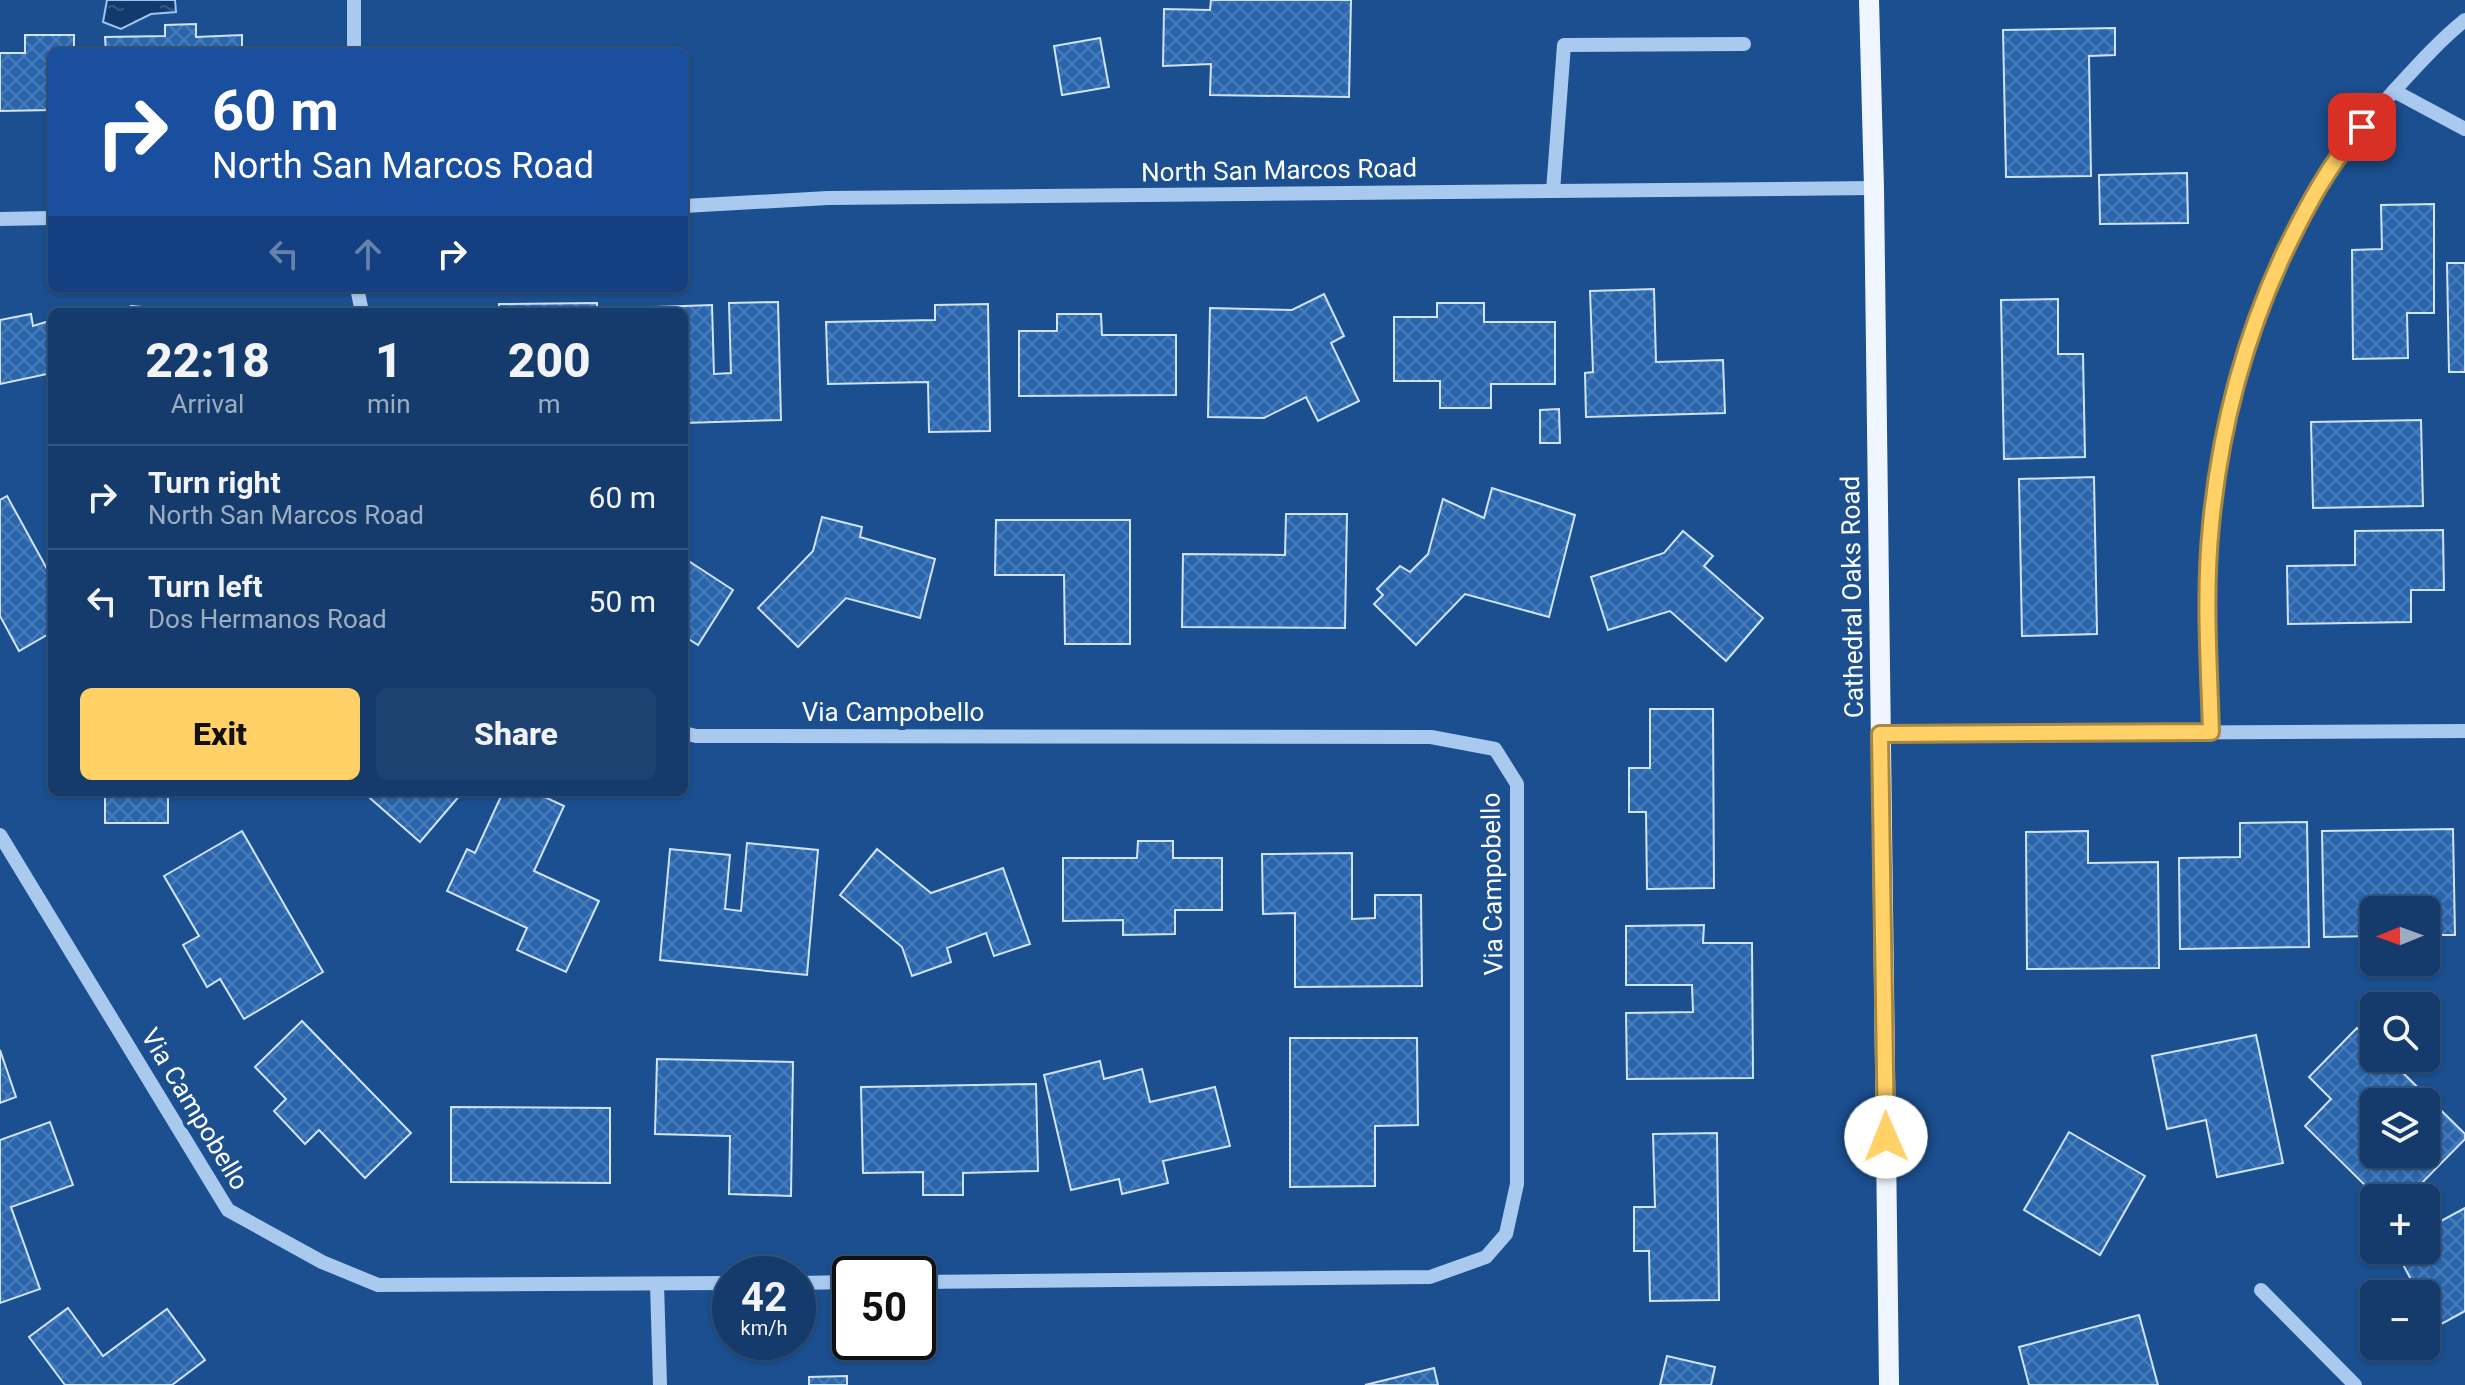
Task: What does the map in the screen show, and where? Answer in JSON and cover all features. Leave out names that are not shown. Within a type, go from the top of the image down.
[{"type":"main road","name":"Cathedral Oaks Road","points":[[1869,0],[1889,1385]]},
{"type":"street","points":[[354,0],[354,48]]},
{"type":"street","points":[[2211,732],[2208,609],[2211,527],[2221,446],[2240,366],[2267,289],[2302,215],[2346,145],[2433,46],[2465,20]]},
{"type":"street","points":[[1553,191],[1564,45],[1744,44]]},
{"type":"street","points":[[2394,91],[2465,129]]},
{"type":"street","name":"North San Marcos Road","points":[[688,206],[828,198],[1874,188]]},
{"type":"street","points":[[0,219],[48,218]]},
{"type":"street","points":[[1880,734],[2465,731]]},
{"type":"street","name":"Via Campobello","points":[[688,734],[1431,737],[1495,749],[1517,784],[1517,1184],[1506,1234],[1486,1257],[1430,1277],[936,1282]]},
{"type":"street","name":"Via Campobello","points":[[0,835],[228,1210],[322,1262],[378,1285],[712,1283]]},
{"type":"street","points":[[657,1284],[660,1385]]},
{"type":"street","points":[[2261,1290],[2355,1385]]},
{"type":"water","points":[[107,0],[175,0],[176,12],[151,14],[121,29],[103,22]]},
{"type":"building","points":[[1211,0],[1351,0],[1349,97],[1210,95],[1211,64],[1163,66],[1164,9],[1210,10]]},
{"type":"building","points":[[196,24],[196,37],[242,35],[242,48],[106,48],[105,37],[165,36],[165,25]]},
{"type":"building","points":[[2115,28],[2115,55],[2089,56],[2091,176],[2006,177],[2003,30]]},
{"type":"building","points":[[25,35],[74,35],[74,48],[48,48],[48,110],[0,111],[0,53],[25,53]]},
{"type":"building","points":[[1100,38],[1109,87],[1062,95],[1054,46]]},
{"type":"building","points":[[2187,173],[2188,223],[2100,224],[2099,175]]},
{"type":"building","points":[[2434,204],[2434,313],[2407,313],[2408,358],[2353,359],[2352,250],[2382,249],[2381,205]]},
{"type":"building","points":[[2447,263],[2465,263],[2465,372],[2449,372]]},
{"type":"building","points":[[1654,289],[1656,362],[1723,360],[1725,413],[1586,417],[1585,373],[1593,372],[1590,291]]},
{"type":"building","points":[[1324,294],[1344,336],[1331,343],[1359,401],[1318,421],[1306,397],[1264,418],[1208,417],[1210,308],[1292,310]]},
{"type":"building","points":[[2058,299],[2058,354],[2083,354],[2085,457],[2004,459],[2001,300]]},
{"type":"building","points":[[778,302],[781,420],[688,423],[688,308],[656,307],[712,305],[714,374],[731,373],[729,303]]},
{"type":"building","points":[[597,303],[597,308],[499,308],[499,304]]},
{"type":"building","points":[[1437,303],[1484,303],[1484,322],[1555,322],[1555,384],[1491,384],[1491,408],[1440,408],[1440,381],[1394,381],[1394,317],[1437,317]]},
{"type":"building","points":[[988,304],[990,431],[929,432],[928,382],[828,384],[826,322],[935,320],[935,305]]},
{"type":"building","points":[[31,314],[33,326],[48,321],[48,374],[0,384],[0,320]]},
{"type":"building","points":[[1057,314],[1101,314],[1102,335],[1176,335],[1176,395],[1019,396],[1019,331],[1057,331]]},
{"type":"building","points":[[1559,409],[1560,443],[1540,443],[1540,410]]},
{"type":"building","points":[[2421,420],[2423,506],[2313,508],[2311,422]]},
{"type":"building","points":[[2094,477],[2097,634],[2022,636],[2019,479]]},
{"type":"building","points":[[1492,488],[1575,515],[1549,617],[1465,594],[1416,645],[1374,604],[1383,595],[1377,589],[1400,566],[1410,572],[1428,554],[1443,499],[1484,518]]},
{"type":"building","points":[[7,496],[48,571],[48,634],[19,651],[0,616],[0,500]]},
{"type":"building","points":[[1286,514],[1347,514],[1345,628],[1182,627],[1183,554],[1285,555]]},
{"type":"building","points":[[822,517],[862,527],[860,537],[935,559],[920,618],[846,598],[798,647],[758,608],[813,551]]},
{"type":"building","points":[[996,520],[1130,520],[1130,644],[1065,644],[1064,575],[995,575]]},
{"type":"building","points":[[2443,530],[2444,590],[2411,590],[2411,622],[2288,624],[2287,566],[2355,565],[2355,531]]},
{"type":"building","points":[[1683,531],[1713,556],[1704,566],[1763,618],[1726,661],[1670,611],[1608,630],[1591,577],[1664,553]]},
{"type":"building","points":[[688,561],[733,590],[698,645],[688,639]]},
{"type":"building","points":[[1650,709],[1713,709],[1714,888],[1647,889],[1646,812],[1629,812],[1629,768],[1650,768]]},
{"type":"building","points":[[105,796],[168,796],[168,823],[105,823]]},
{"type":"building","points":[[368,796],[459,796],[420,842]]},
{"type":"building","points":[[501,796],[543,796],[564,806],[534,871],[599,901],[566,972],[517,950],[527,928],[447,891],[467,849],[475,853]]},
{"type":"building","points":[[2307,822],[2309,947],[2180,949],[2179,858],[2240,857],[2240,823]]},
{"type":"building","points":[[2453,829],[2455,935],[2440,935],[2440,896],[2360,896],[2360,936],[2324,937],[2322,831]]},
{"type":"building","points":[[242,831],[323,972],[244,1019],[220,979],[207,987],[183,945],[199,936],[164,876]]},
{"type":"building","points":[[2088,831],[2088,863],[2158,862],[2159,968],[2027,969],[2026,832]]},
{"type":"building","points":[[1138,841],[1173,841],[1173,858],[1222,858],[1222,910],[1175,910],[1175,934],[1123,935],[1123,920],[1063,921],[1063,858],[1137,858]]},
{"type":"building","points":[[747,843],[818,850],[807,975],[660,960],[670,849],[730,855],[725,909],[741,911]]},
{"type":"building","points":[[877,849],[931,893],[1003,868],[1030,944],[994,956],[986,933],[947,948],[951,962],[912,976],[902,947],[840,895]]},
{"type":"building","points":[[1352,853],[1352,919],[1375,918],[1375,895],[1421,895],[1422,986],[1295,987],[1295,913],[1263,914],[1262,854]]},
{"type":"building","points":[[1704,925],[1703,943],[1752,943],[1753,1078],[1627,1079],[1626,1013],[1693,1012],[1692,985],[1626,985],[1626,926]]},
{"type":"building","points":[[302,1021],[411,1133],[365,1178],[319,1130],[305,1144],[274,1111],[286,1099],[255,1067]]},
{"type":"building","points":[[2357,1028],[2360,1031],[2360,1072],[2402,1072],[2418,1088],[2360,1088],[2360,1168],[2436,1168],[2421,1184],[2364,1184],[2305,1126],[2331,1099],[2309,1077]]},
{"type":"building","points":[[2256,1035],[2283,1163],[2217,1177],[2206,1120],[2167,1129],[2152,1056]]},
{"type":"building","points":[[1290,1038],[1417,1038],[1418,1125],[1375,1126],[1375,1186],[1290,1187]]},
{"type":"building","points":[[0,1050],[16,1097],[0,1103]]},
{"type":"building","points":[[657,1059],[793,1062],[791,1196],[729,1194],[730,1136],[655,1134]]},
{"type":"building","points":[[1100,1061],[1104,1079],[1142,1069],[1150,1102],[1215,1087],[1230,1146],[1163,1161],[1168,1183],[1122,1194],[1119,1179],[1071,1190],[1044,1075]]},
{"type":"building","points":[[1036,1084],[1038,1171],[963,1173],[963,1195],[923,1195],[923,1172],[863,1173],[861,1087]]},
{"type":"building","points":[[451,1107],[610,1108],[610,1183],[451,1182]]},
{"type":"building","points":[[2440,1109],[2465,1134],[2465,1139],[2440,1164]]},
{"type":"building","points":[[50,1122],[73,1185],[11,1207],[40,1289],[0,1303],[0,1140]]},
{"type":"building","points":[[2069,1132],[2145,1176],[2100,1255],[2024,1210]]},
{"type":"building","points":[[1717,1133],[1719,1300],[1650,1301],[1649,1251],[1634,1251],[1634,1207],[1655,1207],[1653,1134]]},
{"type":"building","points":[[2465,1208],[2465,1311],[2440,1325],[2440,1280],[2411,1280],[2403,1264],[2440,1264],[2440,1221]]},
{"type":"building","points":[[68,1308],[103,1356],[167,1309],[205,1360],[172,1385],[65,1385],[29,1337]]},
{"type":"building","points":[[2139,1315],[2158,1385],[2029,1385],[2019,1347]]},
{"type":"building","points":[[1667,1356],[1715,1367],[1711,1385],[1660,1385]]},
{"type":"building","points":[[1434,1368],[1438,1385],[1365,1385]]},
{"type":"building","points":[[847,1376],[847,1385],[809,1385],[809,1377]]},
{"type":"route","points":[[1886,1137],[1880,734],[2211,732],[2208,609],[2211,527],[2221,446],[2240,366],[2267,289],[2302,215],[2346,145],[2362,127]]}]
